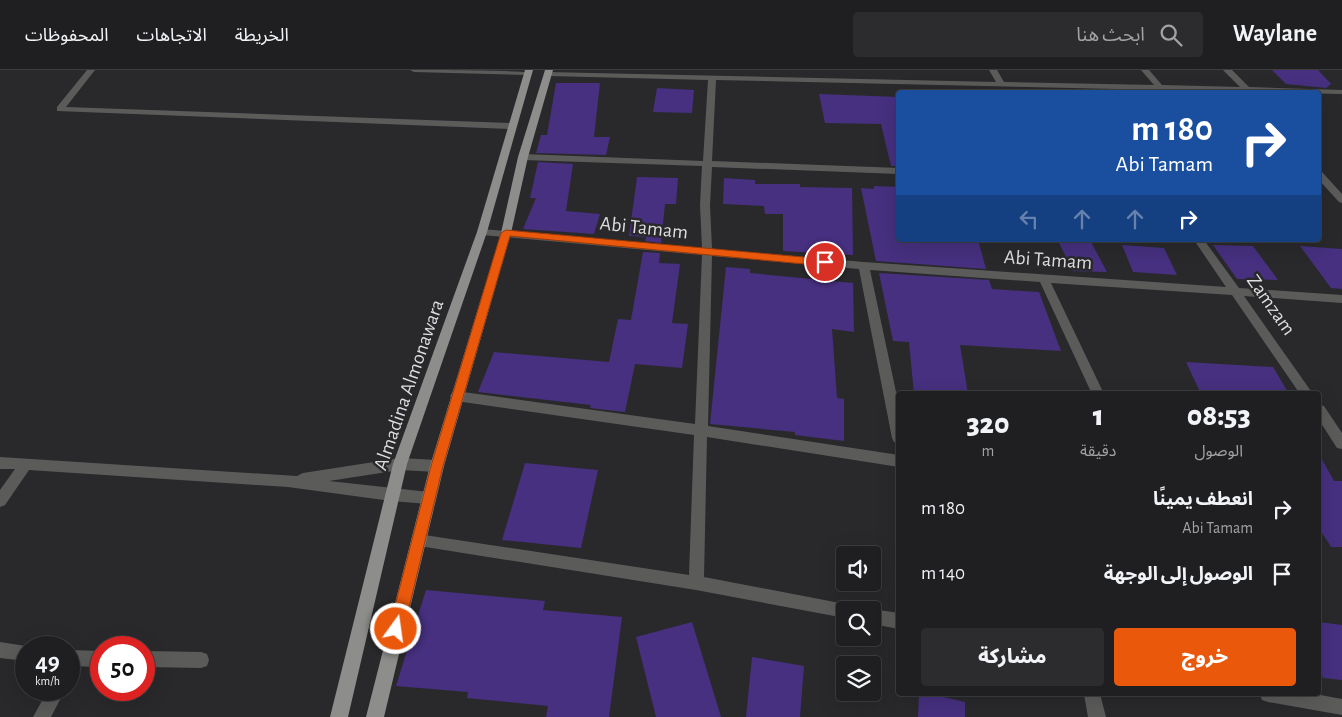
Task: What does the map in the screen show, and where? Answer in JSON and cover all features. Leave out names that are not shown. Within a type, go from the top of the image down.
[{"type":"main road","name":"Almadina Almonawara","points":[[339,717],[400,464],[482,232],[529,71]]},
{"type":"main road","points":[[375,717],[437,466],[456,396],[506,233],[523,157],[549,72]]},
{"type":"street","points":[[91,70],[60,109],[513,126]]},
{"type":"street","points":[[414,70],[529,71]]},
{"type":"street","points":[[993,70],[1001,83]]},
{"type":"street","points":[[1145,70],[1161,89]]},
{"type":"street","points":[[1227,70],[1246,90]]},
{"type":"street","points":[[549,72],[712,79],[1001,83],[1091,89],[1190,90]]},
{"type":"street","points":[[696,583],[707,253],[705,205],[712,79]]},
{"type":"street","points":[[1321,92],[1342,92]]},
{"type":"street","points":[[523,157],[896,171]]},
{"type":"street","points":[[1321,176],[1342,200]]},
{"type":"street","points":[[1321,189],[1332,190]]},
{"type":"street","name":"Abi Tamam","points":[[482,232],[864,266],[1342,299]]},
{"type":"street","name":"Zamzam","points":[[1201,242],[1305,391]]},
{"type":"street","points":[[864,266],[896,423]]},
{"type":"street","points":[[1044,279],[1097,391]]},
{"type":"street","points":[[456,396],[700,430],[896,461]]},
{"type":"street","points":[[1321,413],[1342,444]]},
{"type":"street","points":[[0,463],[288,481],[429,498]]},
{"type":"street","points":[[0,501],[26,464]]},
{"type":"street","points":[[288,481],[400,464],[437,466]]},
{"type":"street","points":[[418,540],[696,583],[836,609]]},
{"type":"street","points":[[881,618],[896,620]]},
{"type":"street","points":[[0,650],[15,652]]},
{"type":"street","points":[[155,660],[201,660]]},
{"type":"street","points":[[1092,696],[1097,717]]},
{"type":"street","points":[[1279,696],[1342,707]]},
{"type":"street","points":[[42,717],[51,701]]},
{"type":"building","points":[[1272,70],[1318,70],[1331,84],[1326,88],[1286,84]]},
{"type":"building","points":[[556,83],[600,83],[594,137],[610,137],[606,155],[536,153],[541,135],[547,135]]},
{"type":"building","points":[[657,88],[694,90],[692,113],[653,112]]},
{"type":"building","points":[[819,94],[896,97],[896,166],[891,166],[881,124],[825,123]]},
{"type":"building","points":[[538,162],[573,164],[566,211],[600,214],[594,234],[523,229],[536,198],[530,198]]},
{"type":"building","points":[[637,177],[678,178],[676,204],[665,204],[661,243],[645,241],[646,237],[629,236]]},
{"type":"building","points":[[724,178],[755,180],[755,184],[800,184],[800,187],[852,188],[853,255],[783,251],[783,214],[765,214],[764,206],[723,204]]},
{"type":"building","points":[[874,186],[896,187],[896,242],[979,242],[986,269],[876,261],[861,188],[874,189]]},
{"type":"building","points":[[1058,242],[1091,242],[1107,272],[1073,271]]},
{"type":"building","points":[[1122,245],[1164,248],[1177,275],[1133,272]]},
{"type":"building","points":[[1213,245],[1253,246],[1278,280],[1237,279]]},
{"type":"building","points":[[1300,246],[1342,249],[1342,289],[1331,288]]},
{"type":"building","points":[[643,252],[660,253],[659,263],[680,264],[672,323],[688,324],[682,368],[635,364],[625,412],[590,408],[591,405],[478,392],[494,352],[609,362],[618,319],[631,320]]},
{"type":"building","points":[[726,267],[750,269],[750,273],[853,283],[854,332],[832,329],[837,398],[844,399],[844,441],[795,435],[795,432],[710,424]]},
{"type":"building","points":[[879,273],[989,280],[992,289],[1039,292],[1061,351],[960,345],[968,391],[914,391],[909,342],[893,341]]},
{"type":"building","points":[[1186,362],[1273,367],[1287,391],[1200,391]]},
{"type":"building","points":[[1321,458],[1334,481],[1342,481],[1342,547],[1331,547],[1321,531]]},
{"type":"building","points":[[525,463],[598,470],[581,548],[502,540]]},
{"type":"building","points":[[426,590],[545,601],[543,610],[622,617],[609,717],[546,717],[548,706],[467,698],[468,692],[396,686]]},
{"type":"building","points":[[692,622],[721,717],[656,717],[636,637]]},
{"type":"building","points":[[1321,622],[1342,625],[1342,680],[1323,678],[1321,672]]},
{"type":"building","points":[[752,657],[804,666],[800,717],[746,717]]},
{"type":"building","points":[[919,696],[939,696],[965,702],[965,717],[918,717]]},
{"type":"route","points":[[396,629],[456,396],[506,233],[707,253],[825,262]]}]
